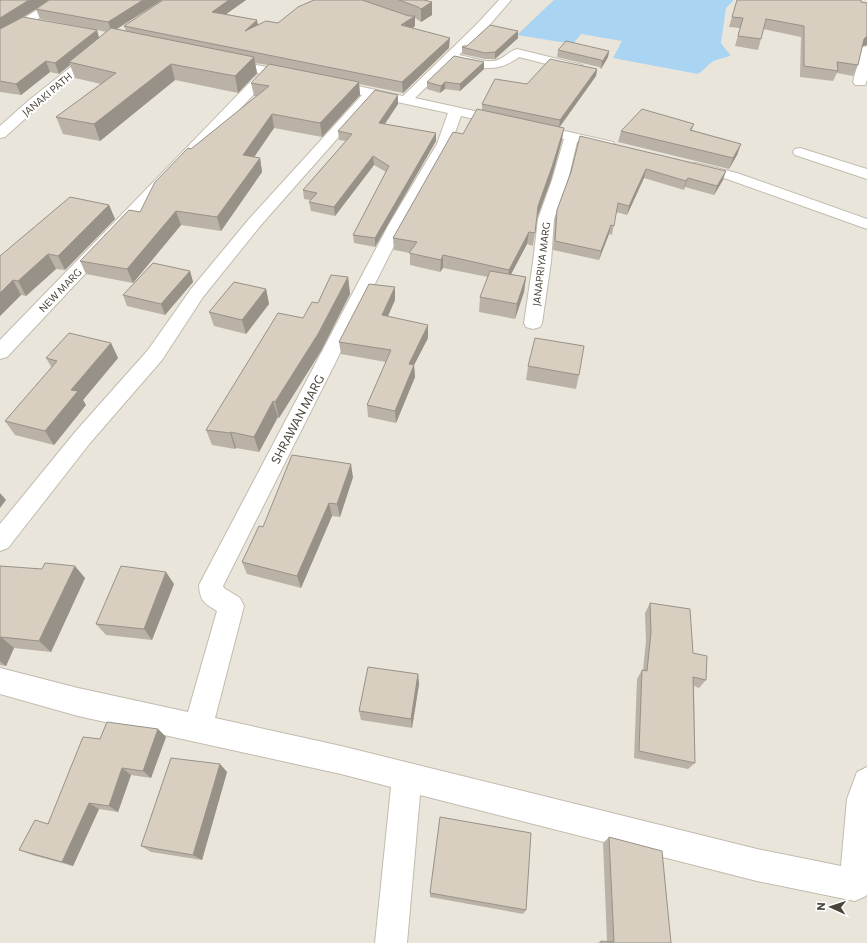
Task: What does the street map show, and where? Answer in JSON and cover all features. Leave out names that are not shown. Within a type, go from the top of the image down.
[{"type":"street","points":[[0,38],[60,0]]},
{"type":"street","points":[[406,100],[490,18],[505,0]]},
{"type":"street","points":[[25,22],[47,26]]},
{"type":"street","name":"JANAKI PATH","points":[[0,134],[33,104],[108,43]]},
{"type":"street","points":[[860,82],[867,50]]},
{"type":"street","points":[[450,56],[487,64],[503,63],[517,53],[587,70]]},
{"type":"street","points":[[214,60],[305,79]]},
{"type":"street","name":"NEW MARG","points":[[0,352],[268,71]]},
{"type":"street","points":[[320,82],[572,136],[617,148]]},
{"type":"street","points":[[0,541],[83,437],[155,355],[197,293],[250,228],[372,92]]},
{"type":"street","name":"SHRAWAN MARG","points":[[198,728],[231,606],[212,594],[211,585],[350,319],[397,224],[444,144],[456,111]]},
{"type":"street","name":"JANAPRIYA MARG","points":[[533,323],[542,262],[546,219],[560,180],[572,136]]},
{"type":"street","points":[[800,152],[867,174]]},
{"type":"street","points":[[686,164],[732,176],[867,224]]},
{"type":"street","points":[[0,681],[78,702],[341,760],[757,865],[855,885],[862,799],[867,782]]},
{"type":"street","points":[[391,943],[407,777]]},
{"type":"shaded area","points":[[0,0],[867,0],[867,943],[0,943]]},
{"type":"water","points":[[554,0],[734,0],[726,8],[721,43],[731,55],[713,61],[698,74],[613,58],[622,41],[581,34],[573,44],[517,35]]},
{"type":"building","points":[[0,0],[29,0],[0,18]]},
{"type":"building","points":[[49,0],[143,0],[108,22],[36,9]]},
{"type":"building","points":[[163,0],[229,0],[212,12],[257,20],[245,31],[266,21],[278,23],[298,7],[314,0],[362,0],[409,16],[415,16],[401,25],[450,38],[402,82],[124,26]]},
{"type":"building","points":[[399,0],[424,0],[432,2],[421,9]]},
{"type":"building","points":[[737,0],[861,0],[861,2],[867,3],[867,36],[864,39],[858,65],[837,62],[838,71],[804,66],[804,26],[766,19],[761,39],[738,36],[743,18],[732,17]]},
{"type":"building","points":[[23,17],[97,30],[55,63],[46,61],[16,84],[0,81],[0,29]]},
{"type":"building","points":[[490,25],[518,31],[495,52],[485,53],[462,47],[467,46]]},
{"type":"building","points":[[111,28],[254,57],[235,76],[171,64],[94,124],[56,117],[116,73],[69,62]]},
{"type":"building","points":[[566,41],[609,51],[602,62],[601,60],[558,50]]},
{"type":"building","points":[[454,56],[484,62],[460,84],[445,82],[441,86],[427,82]]},
{"type":"building","points":[[550,59],[597,69],[560,120],[482,104],[495,79],[527,84]]},
{"type":"building","points":[[269,64],[359,82],[320,123],[272,114],[243,155],[260,158],[217,217],[176,211],[127,269],[80,261],[129,210],[140,212],[155,182],[188,148],[191,149],[269,86],[251,83]]},
{"type":"building","points":[[375,90],[398,95],[379,123],[436,133],[375,238],[353,235],[389,166],[373,156],[334,207],[309,202],[317,193],[303,190],[352,134],[338,131]]},
{"type":"building","points":[[477,109],[564,128],[538,206],[535,233],[529,232],[509,270],[443,255],[441,260],[409,253],[417,242],[393,238],[453,132],[463,134]]},
{"type":"building","points":[[642,109],[694,124],[690,130],[741,144],[733,158],[621,131]]},
{"type":"building","points":[[580,136],[726,171],[717,186],[688,178],[686,181],[646,169],[629,206],[618,203],[614,226],[611,225],[601,251],[555,241],[557,210],[571,172]]},
{"type":"building","points":[[70,197],[109,205],[58,256],[48,254],[18,281],[13,280],[0,293],[0,256]]},
{"type":"building","points":[[153,263],[190,271],[161,304],[123,295]]},
{"type":"building","points":[[490,271],[526,277],[517,304],[480,297]]},
{"type":"building","points":[[331,275],[348,277],[318,334],[275,402],[273,401],[254,437],[231,432],[206,430],[278,313],[303,318],[312,302],[318,303]]},
{"type":"building","points":[[234,282],[266,289],[242,320],[209,312]]},
{"type":"building","points":[[369,284],[395,287],[382,315],[428,325],[409,364],[414,365],[395,411],[367,405],[391,350],[339,342]]},
{"type":"building","points":[[69,333],[111,343],[71,390],[78,391],[45,431],[5,421],[57,361],[46,358]]},
{"type":"building","points":[[535,338],[584,346],[579,375],[528,366]]},
{"type":"building","points":[[292,455],[351,464],[337,504],[329,503],[297,576],[242,562],[259,526],[263,527]]},
{"type":"building","points":[[45,563],[75,566],[39,641],[1,637],[0,640],[0,566],[42,569]]},
{"type":"building","points":[[121,566],[166,572],[144,629],[96,624]]},
{"type":"building","points":[[650,603],[690,609],[693,653],[707,656],[706,680],[693,677],[695,763],[639,751],[642,670],[647,671],[651,632]]},
{"type":"building","points":[[368,667],[418,674],[411,719],[359,711]]},
{"type":"building","points":[[107,722],[158,729],[143,771],[122,768],[109,806],[89,803],[62,862],[19,850],[35,820],[48,824],[83,737],[100,739]]},
{"type":"building","points":[[171,758],[220,764],[193,855],[141,846]]},
{"type":"building","points":[[440,817],[531,833],[526,910],[430,893]]},
{"type":"building","points":[[609,837],[662,851],[671,943],[601,943],[601,941],[614,942]]}]
